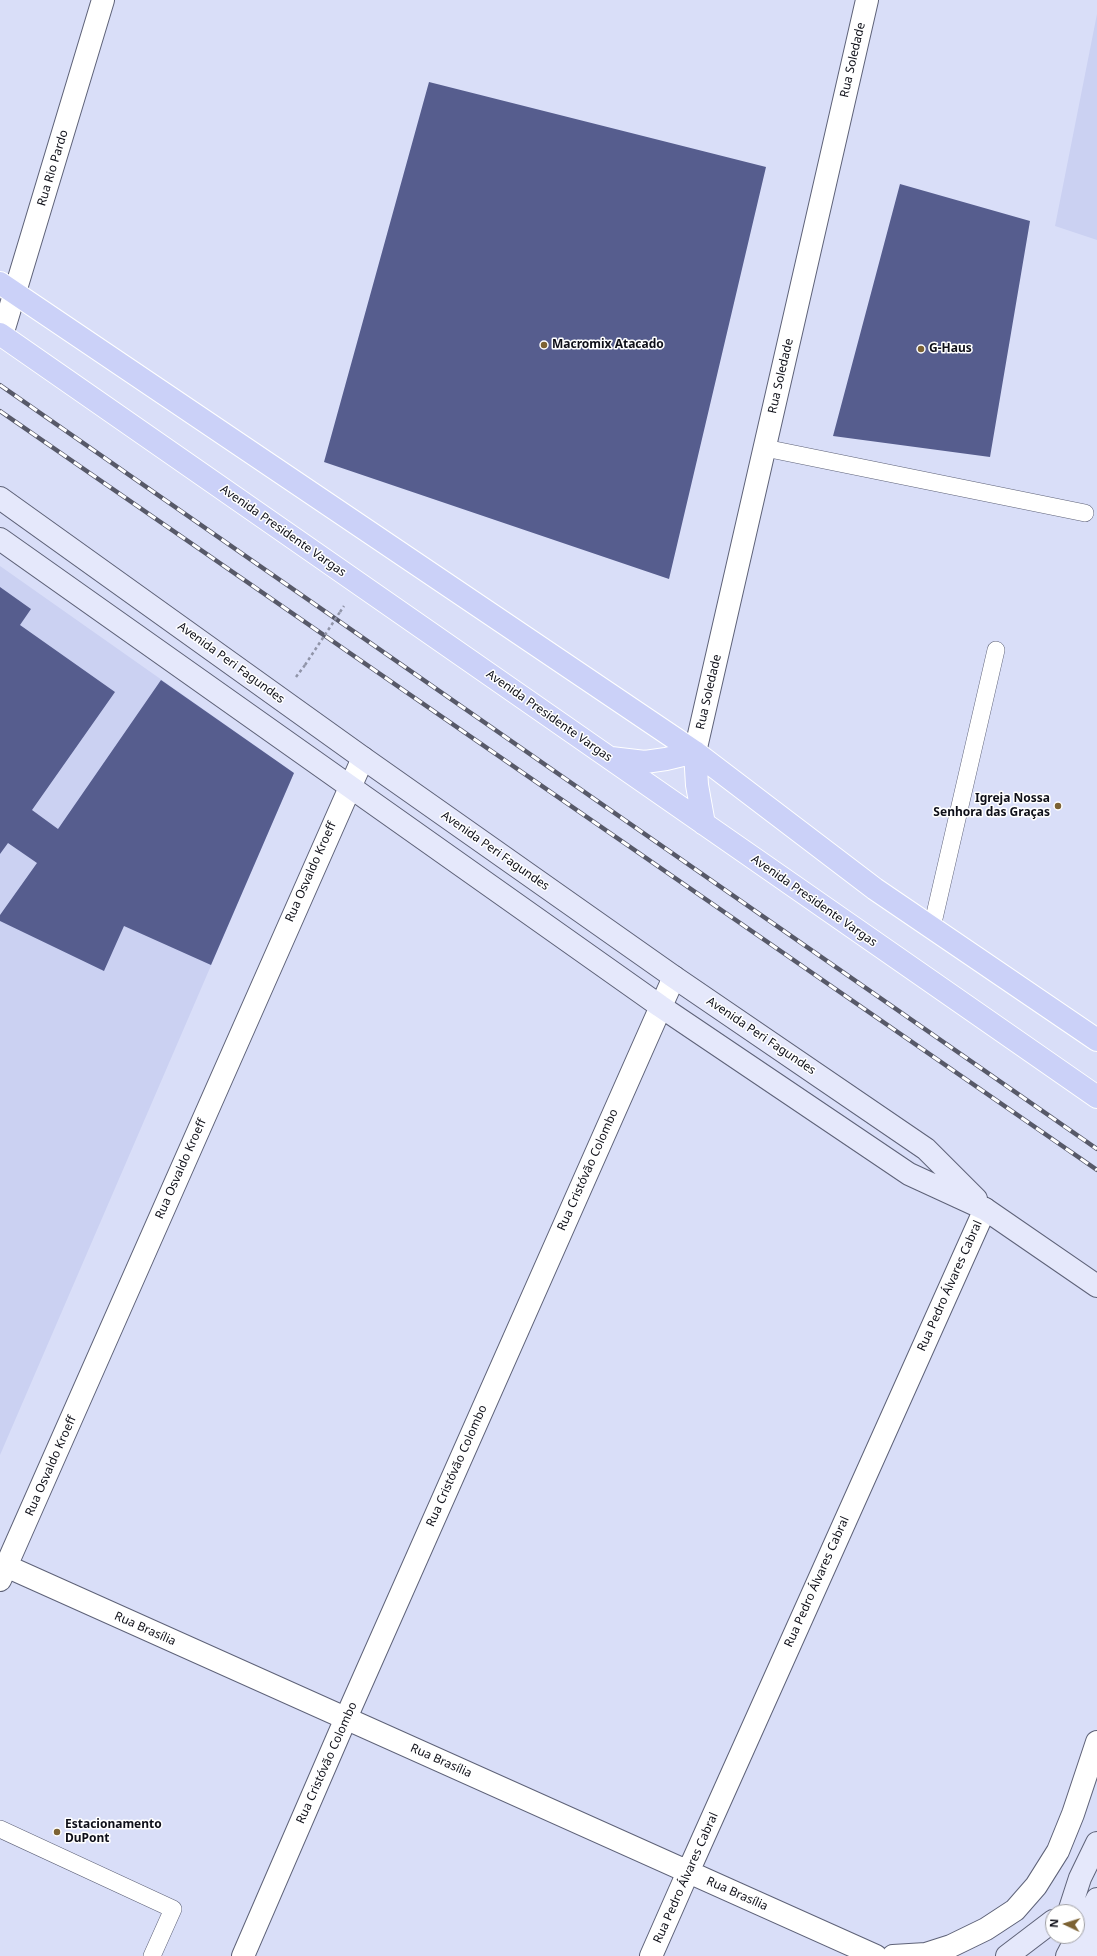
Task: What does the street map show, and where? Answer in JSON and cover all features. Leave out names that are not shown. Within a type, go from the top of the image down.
[{"type":"main road","points":[[8,289],[695,752],[875,888],[1097,1040]]},
{"type":"main road","name":"Avenida Presidente Vargas","points":[[1,335],[1097,1097]]},
{"type":"main road","name":"Avenida Peri Fagundes","points":[[0,498],[363,758],[674,977],[926,1149],[985,1209]]},
{"type":"main road","name":"Avenida Peri Fagundes","points":[[0,539],[660,1006],[909,1174],[985,1209],[1097,1286]]},
{"type":"main road","points":[[608,757],[645,762],[666,760],[695,752]]},
{"type":"main road","points":[[695,752],[697,785],[704,824]]},
{"type":"main road","points":[[1079,1904],[1080,1878],[1097,1843]]},
{"type":"main road","points":[[1007,1956],[1045,1927]]},
{"type":"main road","points":[[1054,1956],[1058,1944]]},
{"type":"main road","points":[[1067,1956],[1070,1944]]},
{"type":"main road","points":[[1085,1944],[1087,1956]]},
{"type":"street","name":"Rua Rio Pardo","points":[[1,335],[8,289],[103,0]]},
{"type":"street","name":"Rua Soledade","points":[[695,752],[867,0]]},
{"type":"street","name":"Rua Osvaldo Kroeff","points":[[3,1573],[363,758]]},
{"type":"street","name":"Rua Cristóvão Colombo","points":[[243,1956],[346,1718],[674,977]]},
{"type":"street","name":"Rua Pedro Álvares Cabral","points":[[651,1956],[985,1209]]},
{"type":"street","name":"Rua Brasília","points":[[3,1573],[346,1718],[876,1956]]},
{"type":"street","points":[[893,1956],[926,1954],[950,1946],[986,1929],[1015,1910],[1036,1886],[1058,1851],[1073,1814],[1097,1742]]},
{"type":"lane","points":[[765,448],[1085,514]]},
{"type":"lane","points":[[932,927],[996,650]]},
{"type":"lane","points":[[0,1829],[174,1909],[152,1956]]},
{"type":"path","points":[[305,665],[340,612]]},
{"type":"shaded area","points":[[1097,14],[1097,240],[1055,226]]},
{"type":"shaded area","points":[[0,566],[294,773],[0,1455]]},
{"type":"building","points":[[429,82],[766,167],[669,579],[324,462]]},
{"type":"building","points":[[900,184],[1030,221],[990,457],[833,436]]},
{"type":"building","points":[[0,587],[31,609],[20,625],[115,692],[32,810],[58,829],[161,680],[294,773],[211,965],[124,926],[104,971],[0,921],[0,915],[37,863],[8,843],[0,854]]},
{"type":"railway","points":[[0,385],[1097,1149]]},
{"type":"railway","points":[[0,411],[1097,1170]]},
{"type":"place","name":"Macromix Atacado","points":[[544,345]]},
{"type":"place","name":"G-Haus","points":[[921,349]]},
{"type":"place","name":"Igreja Nossa Senhora das Graças","points":[[1058,806]]},
{"type":"place","name":"Estacionamento DuPont","points":[[57,1832]]}]
